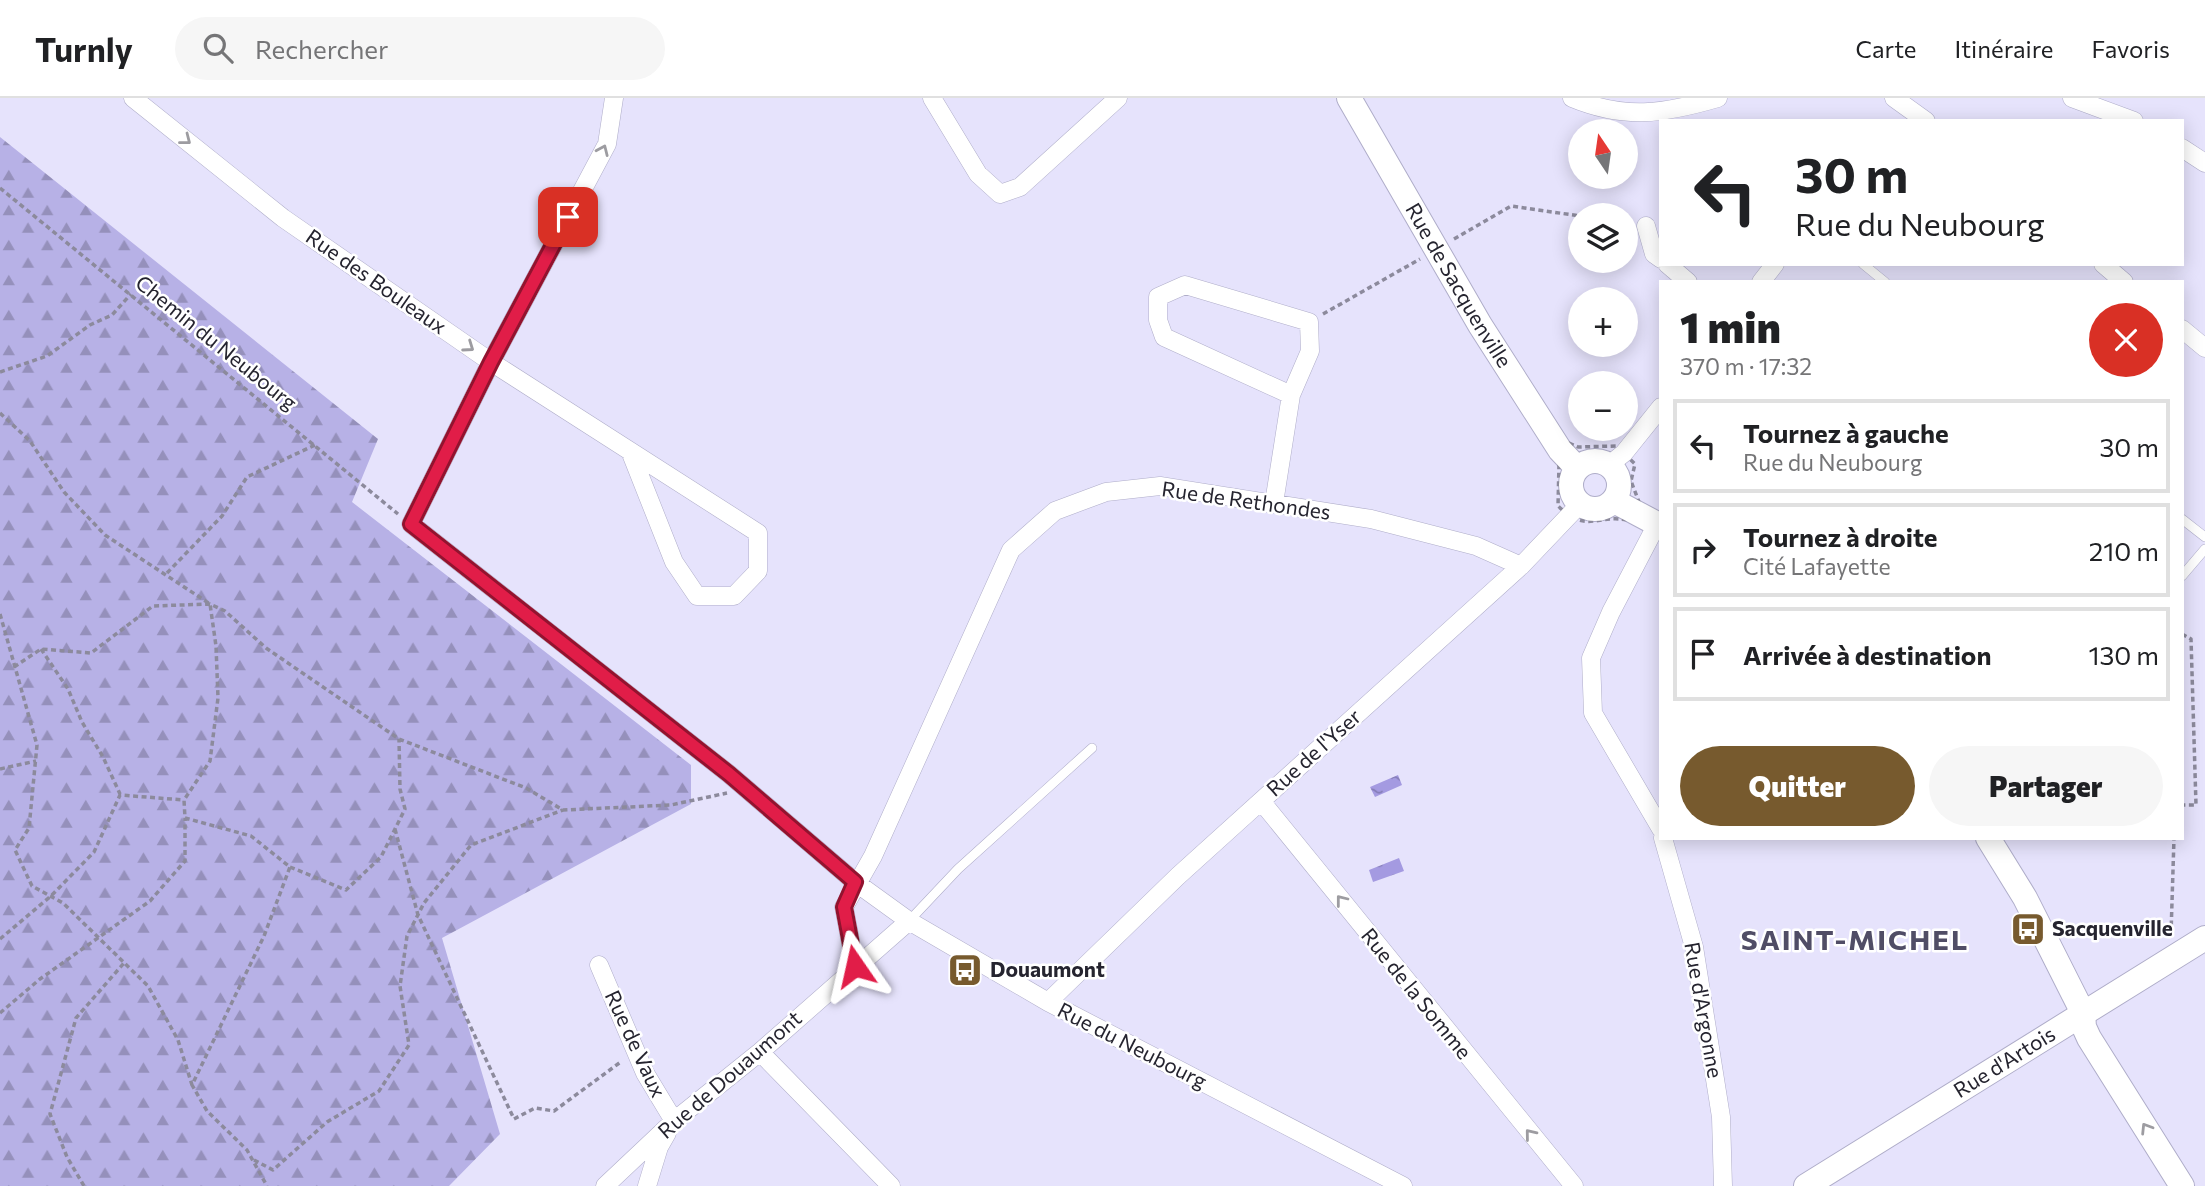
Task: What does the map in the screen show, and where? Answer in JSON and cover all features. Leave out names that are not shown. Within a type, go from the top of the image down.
[{"type":"street","name":"Rue des Bouleaux","points":[[133,98],[284,218],[491,362],[630,451],[758,533],[758,572],[734,596],[697,596],[674,562],[630,451]]},
{"type":"street","points":[[411,524],[491,362],[607,144],[614,98]]},
{"type":"street","points":[[932,98],[978,174],[1000,194],[1020,187],[1118,98]]},
{"type":"street","name":"Rue de Sacquenville","points":[[1349,98],[1480,325],[1560,450],[1577,468]]},
{"type":"street","points":[[1572,98],[1597,108],[1629,106],[1673,110],[1718,98]]},
{"type":"street","points":[[2073,98],[2129,119]]},
{"type":"street","points":[[1894,119],[1903,101],[1924,119]]},
{"type":"street","points":[[2184,149],[2205,163]]},
{"type":"street","points":[[1646,226],[1654,254],[1659,258]]},
{"type":"street","points":[[1669,266],[1686,280]]},
{"type":"street","points":[[1763,280],[1773,266]]},
{"type":"street","points":[[2105,266],[2122,280]]},
{"type":"street","points":[[1273,503],[1291,395],[1310,351],[1309,323],[1185,285],[1158,297],[1158,320],[1164,337],[1291,395]]},
{"type":"street","points":[[2184,331],[2205,348]]},
{"type":"street","points":[[1609,465],[1624,453],[1659,409]]},
{"type":"street","points":[[1593,461],[1609,465],[1619,477],[1618,494],[1614,501],[1601,509],[1580,504],[1571,489],[1577,468],[1593,461]]},
{"type":"street","name":"Rue de Rethondes","points":[[855,882],[873,856],[1011,550],[1055,511],[1106,492],[1160,486],[1371,519],[1476,546],[1521,566]]},
{"type":"street","points":[[1614,501],[1659,525],[1611,612],[1591,658],[1594,713],[1659,827]]},
{"type":"street","name":"Rue de l'Yser","points":[[1048,1002],[1178,876],[1521,566],[1580,504]]},
{"type":"street","name":"Rue du Neubourg","points":[[411,524],[746,788],[855,882],[909,921],[1048,1002],[1403,1186]]},
{"type":"street","name":"Rue de la Somme","points":[[1261,801],[1574,1186]]},
{"type":"street","name":"Rue d'Argonne","points":[[1664,840],[1694,947],[1721,1117],[1723,1186]]},
{"type":"street","points":[[1989,840],[2025,898],[2083,1013],[2084,1027],[2089,1038],[2182,1186]]},
{"type":"street","points":[[855,882],[844,907],[855,966]]},
{"type":"street","name":"Rue de Douaumont","points":[[605,1186],[674,1121],[760,1052],[909,921]]},
{"type":"street","name":"Rue d'Artois","points":[[1806,1186],[2205,938]]},
{"type":"street","name":"Rue de Vaux","points":[[598,965],[645,1073],[674,1121]]},
{"type":"street","points":[[760,1052],[891,1186]]},
{"type":"street","points":[[647,1186],[659,1147],[674,1121]]},
{"type":"lane","points":[[1865,266],[1883,280]]},
{"type":"lane","points":[[2184,521],[2205,537]]},
{"type":"lane","points":[[2184,574],[2205,549]]},
{"type":"lane","points":[[909,921],[958,869],[1092,748]]},
{"type":"path","name":"Chemin du Neubourg","points":[[0,188],[411,524]]},
{"type":"path","points":[[0,372],[47,356],[90,325],[112,315],[131,294]]},
{"type":"path","points":[[0,413],[30,441],[64,492],[105,535],[225,611],[266,648],[399,739],[526,788],[563,810]]},
{"type":"path","points":[[167,573],[222,516],[247,477],[315,445]]},
{"type":"path","points":[[14,667],[41,649],[91,653],[153,606],[211,604]]},
{"type":"path","points":[[0,1013],[40,979],[150,901],[185,861],[184,800],[210,761],[218,698],[211,604]]},
{"type":"path","points":[[0,614],[37,745],[29,828],[15,850],[32,886],[63,902],[148,986],[178,1040],[192,1085],[207,1111],[247,1150],[267,1186]]},
{"type":"path","points":[[2184,635],[2191,639],[2196,805],[2184,805]]},
{"type":"path","points":[[0,939],[51,896],[94,852],[120,795],[68,689],[41,649]]},
{"type":"path","points":[[185,818],[251,836],[290,867],[346,890],[381,857],[405,809],[400,789],[399,739]]},
{"type":"path","points":[[0,769],[36,761]]},
{"type":"path","points":[[252,1159],[273,1170],[327,1122],[379,1091],[409,1045],[400,986],[407,936],[437,885],[471,845],[563,810],[671,805],[746,788]]},
{"type":"path","points":[[120,795],[184,800]]},
{"type":"path","points":[[395,829],[418,915],[514,1119],[535,1108],[554,1111],[635,1051]]},
{"type":"path","points":[[2174,840],[2174,921],[2170,942],[2176,955]]},
{"type":"path","points":[[192,1085],[264,936],[290,867]]},
{"type":"path","points":[[84,1186],[66,1157],[50,1114],[76,1018],[124,963]]},
{"type":"green space","points":[[0,137],[378,439],[352,502],[691,765],[691,804],[442,938],[500,1134],[449,1186],[0,1186]]},
{"type":"water","points":[[1398,775],[1402,785],[1375,797],[1370,787]]},
{"type":"water","points":[[1399,858],[1404,871],[1373,882],[1369,870]]},
{"type":"place","name":"Sacquenville","points":[[2028,929]]},
{"type":"place","name":"Douaumont","points":[[965,970]]},
{"type":"district","name":"SAINT-MICHEL","points":[[1855,940]]},
{"type":"route","points":[[568,217],[491,362],[411,524],[729,774],[855,882],[844,907],[855,966]]}]
